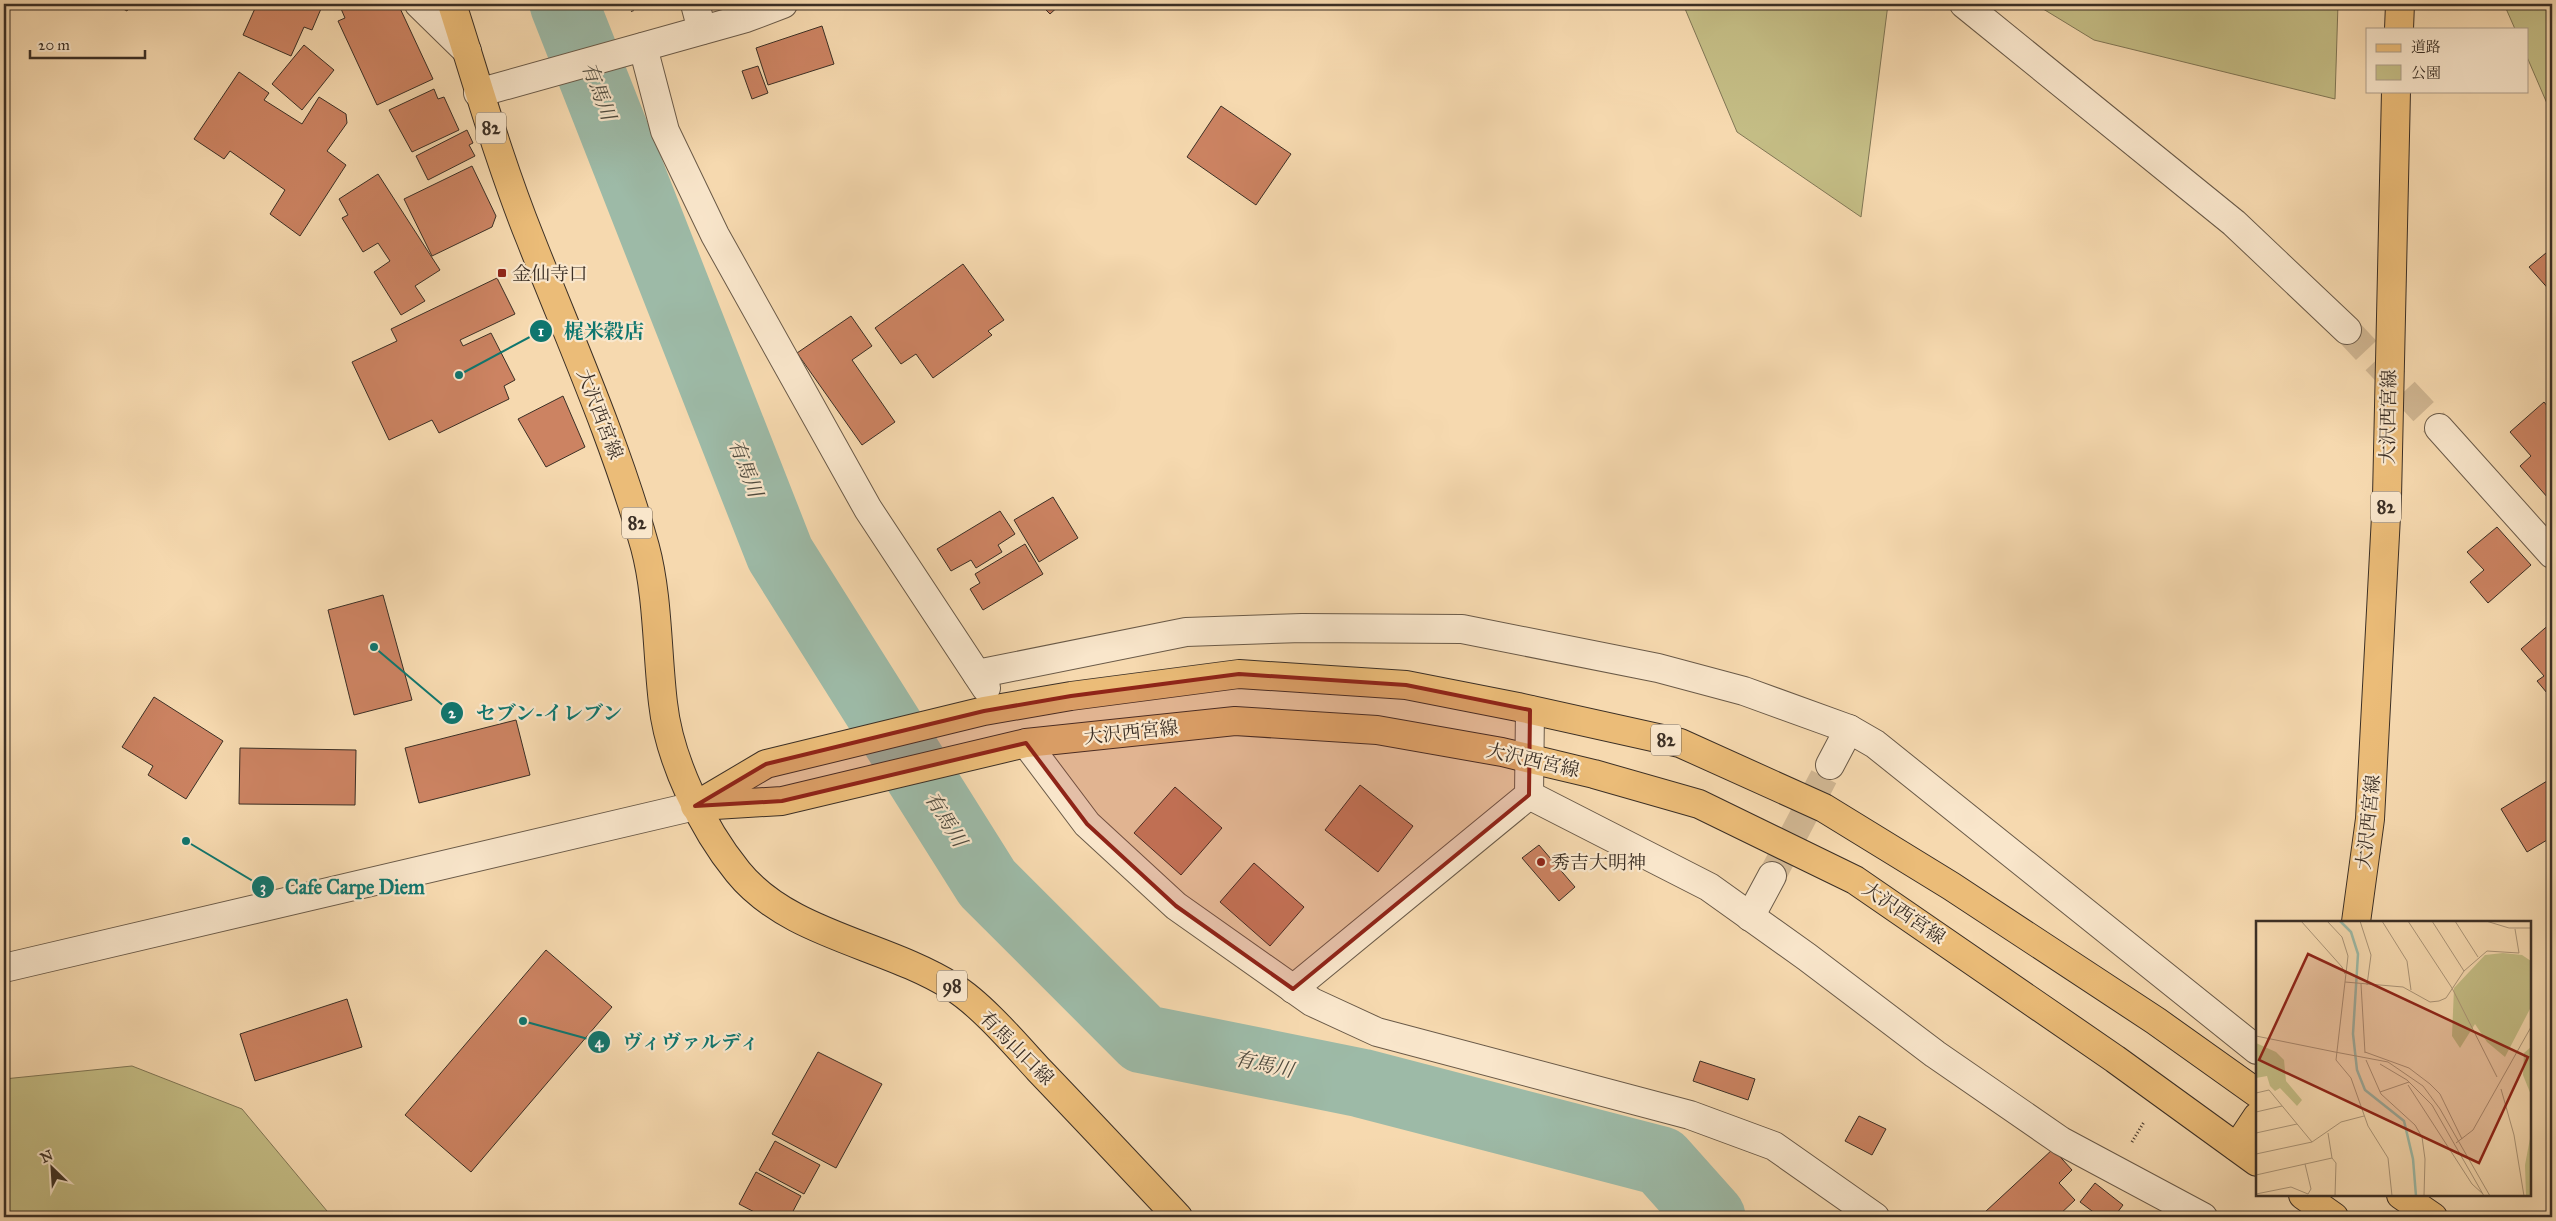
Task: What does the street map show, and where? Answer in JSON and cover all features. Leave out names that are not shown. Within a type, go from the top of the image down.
[{"type":"main road","name":"大沢西宮線","points":[[452,4],[467,51],[487,90],[529,237],[615,451],[646,551],[658,642],[663,707],[677,760],[695,806],[782,801],[1017,745],[1235,720],[1377,730],[1530,758],[1699,804],[1855,880],[2115,1058],[2247,1155],[2256,1121]]},
{"type":"main road","points":[[2399,28],[2400,4]]},
{"type":"main road","name":"大沢西宮線","points":[[2356,921],[2370,818],[2387,497],[2396,92]]},
{"type":"main road","name":"82","points":[[695,806],[766,764],[815,751],[982,691],[1071,696],[1240,674],[1406,685],[1680,743],[1824,808],[1960,891],[2156,1021],[2256,1092]]},
{"type":"main road","name":"有馬山口線","points":[[695,806],[716,844],[740,875],[764,900],[788,914],[910,963],[956,988],[1006,1034],[1178,1217]]},
{"type":"main road","points":[[2304,1196],[2334,1217]]},
{"type":"main road","points":[[2402,1196],[2433,1217]]},
{"type":"street","points":[[419,4],[467,51]]},
{"type":"street","points":[[695,4],[702,30]]},
{"type":"street","points":[[487,90],[643,48],[746,18],[783,4]]},
{"type":"street","points":[[1964,4],[2234,223],[2347,330]]},
{"type":"street","points":[[643,48],[665,131],[715,235],[868,510],[982,691],[1186,632],[1302,628],[1462,630],[1658,668],[1744,691],[1849,729],[1875,744],[2256,1049]]},
{"type":"street","points":[[2439,428],[2552,554]]},
{"type":"street","points":[[1293,989],[1529,795],[1530,710]]},
{"type":"street","points":[[1830,765],[1849,729]]},
{"type":"street","points":[[1017,745],[1087,824],[1176,906],[1312,1002],[1376,1032],[1690,1115],[1774,1146],[1875,1217]]},
{"type":"street","points":[[1529,795],[1709,887],[1934,1054],[2061,1141],[2204,1217]]},
{"type":"street","points":[[4,968],[695,806]]},
{"type":"street","points":[[1750,917],[1772,876]]},
{"type":"highlighted area","points":[[1239,674],[1406,685],[1530,710],[1529,795],[1293,989],[1176,906],[1087,824],[1026,743],[782,801],[695,806],[766,764],[984,711],[1071,696]]},
{"type":"green space","points":[[1683,4],[1888,4],[1861,217],[1737,132]]},
{"type":"green space","points":[[2035,4],[2338,4],[2335,99],[2094,40]]},
{"type":"green space","points":[[2504,4],[2552,4],[2552,115],[2528,59],[2528,28],[2515,28]]},
{"type":"green space","points":[[132,1066],[242,1109],[332,1217],[4,1217],[4,1079]]},
{"type":"building","points":[[114,4],[131,4],[127,11]]},
{"type":"building","points":[[257,4],[323,4],[312,30],[304,27],[291,56],[243,35]]},
{"type":"building","points":[[339,4],[398,4],[433,79],[377,105],[338,21],[345,18]]},
{"type":"building","points":[[1040,4],[1061,4],[1050,14]]},
{"type":"building","points":[[822,26],[834,64],[768,85],[756,48]]},
{"type":"building","points":[[304,45],[334,70],[302,110],[272,84]]},
{"type":"building","points":[[758,66],[768,93],[752,99],[742,71]]},
{"type":"building","points":[[239,72],[269,93],[264,100],[302,124],[319,97],[346,114],[347,123],[327,151],[346,165],[300,236],[270,214],[285,190],[230,151],[224,159],[194,139]]},
{"type":"building","points":[[434,89],[438,99],[444,97],[459,130],[412,152],[389,110]]},
{"type":"building","points":[[1221,106],[1291,154],[1256,205],[1187,157]]},
{"type":"building","points":[[467,130],[473,143],[469,145],[475,156],[428,180],[416,156]]},
{"type":"building","points":[[472,166],[496,216],[492,227],[432,256],[404,199]]},
{"type":"building","points":[[378,174],[440,270],[415,286],[425,301],[401,315],[374,272],[390,261],[378,243],[363,252],[342,218],[348,215],[339,199]]},
{"type":"building","points":[[2552,248],[2552,293],[2529,267]]},
{"type":"building","points":[[963,264],[1004,320],[988,331],[992,335],[933,378],[916,354],[901,364],[875,328]]},
{"type":"building","points":[[497,278],[515,314],[460,340],[463,346],[491,333],[515,380],[504,386],[509,399],[439,433],[432,420],[389,440],[352,362],[397,341],[391,329]]},
{"type":"building","points":[[851,316],[872,346],[852,360],[895,422],[862,445],[797,353]]},
{"type":"building","points":[[563,396],[585,447],[546,467],[518,419]]},
{"type":"building","points":[[2544,402],[2552,412],[2552,494],[2548,498],[2520,466],[2531,456],[2510,432]]},
{"type":"building","points":[[1053,497],[1078,538],[1039,562],[1014,520]]},
{"type":"building","points":[[1000,511],[1015,534],[998,545],[1002,552],[976,568],[971,560],[951,571],[937,549]]},
{"type":"building","points":[[2497,527],[2531,565],[2488,603],[2470,582],[2484,570],[2467,552]]},
{"type":"building","points":[[1025,544],[1043,574],[983,610],[970,589],[980,583],[975,574]]},
{"type":"building","points":[[383,595],[412,700],[354,715],[328,610]]},
{"type":"building","points":[[2552,622],[2552,699],[2537,681],[2544,676],[2521,649]]},
{"type":"building","points":[[154,697],[223,741],[186,799],[148,775],[153,766],[122,747]]},
{"type":"building","points":[[516,720],[530,775],[419,803],[405,748]]},
{"type":"building","points":[[240,748],[356,750],[355,805],[239,804]]},
{"type":"building","points":[[2552,778],[2552,837],[2527,852],[2501,809]]},
{"type":"building","points":[[1360,785],[1413,826],[1378,872],[1325,830]]},
{"type":"building","points":[[1175,787],[1222,828],[1181,875],[1134,833]]},
{"type":"building","points":[[1539,845],[1575,887],[1559,901],[1522,858]]},
{"type":"building","points":[[1254,863],[1304,907],[1270,946],[1220,902]]},
{"type":"building","points":[[2552,868],[2552,880],[2547,871]]},
{"type":"building","points":[[546,950],[612,1007],[471,1172],[405,1115]]},
{"type":"building","points":[[347,999],[362,1047],[255,1081],[240,1034]]},
{"type":"building","points":[[818,1052],[882,1084],[836,1168],[772,1134]]},
{"type":"building","points":[[1700,1061],[1755,1079],[1748,1100],[1693,1081]]},
{"type":"building","points":[[1859,1116],[1886,1129],[1872,1155],[1845,1141]]},
{"type":"building","points":[[775,1141],[820,1165],[804,1194],[759,1170]]},
{"type":"building","points":[[2053,1149],[2072,1170],[2059,1183],[2075,1200],[2057,1217],[1989,1217],[1985,1212]]},
{"type":"building","points":[[756,1172],[801,1196],[790,1217],[764,1217],[739,1204]]},
{"type":"building","points":[[2095,1183],[2123,1205],[2114,1217],[2100,1217],[2080,1202]]},
{"type":"waterway","name":"有馬川","points":[[564,4],[780,554],[987,883],[1143,1039],[1361,1083],[1661,1161],[1711,1217]]},
{"type":"tunnel","points":[[2347,330],[2439,428]]},
{"type":"tunnel","points":[[1772,876],[1830,765]]},
{"type":"place","name":"金仙寺口","points":[[502,273]]},
{"type":"place","name":"梶米穀店","points":[[459,375]]},
{"type":"place","name":"セブン-イレブン","points":[[374,647]]},
{"type":"place","name":"Cafe Carpe Diem","points":[[186,841]]},
{"type":"place","name":"秀吉大明神","points":[[1541,862]]},
{"type":"place","name":"ヴィヴァルディ","points":[[523,1021]]}]
